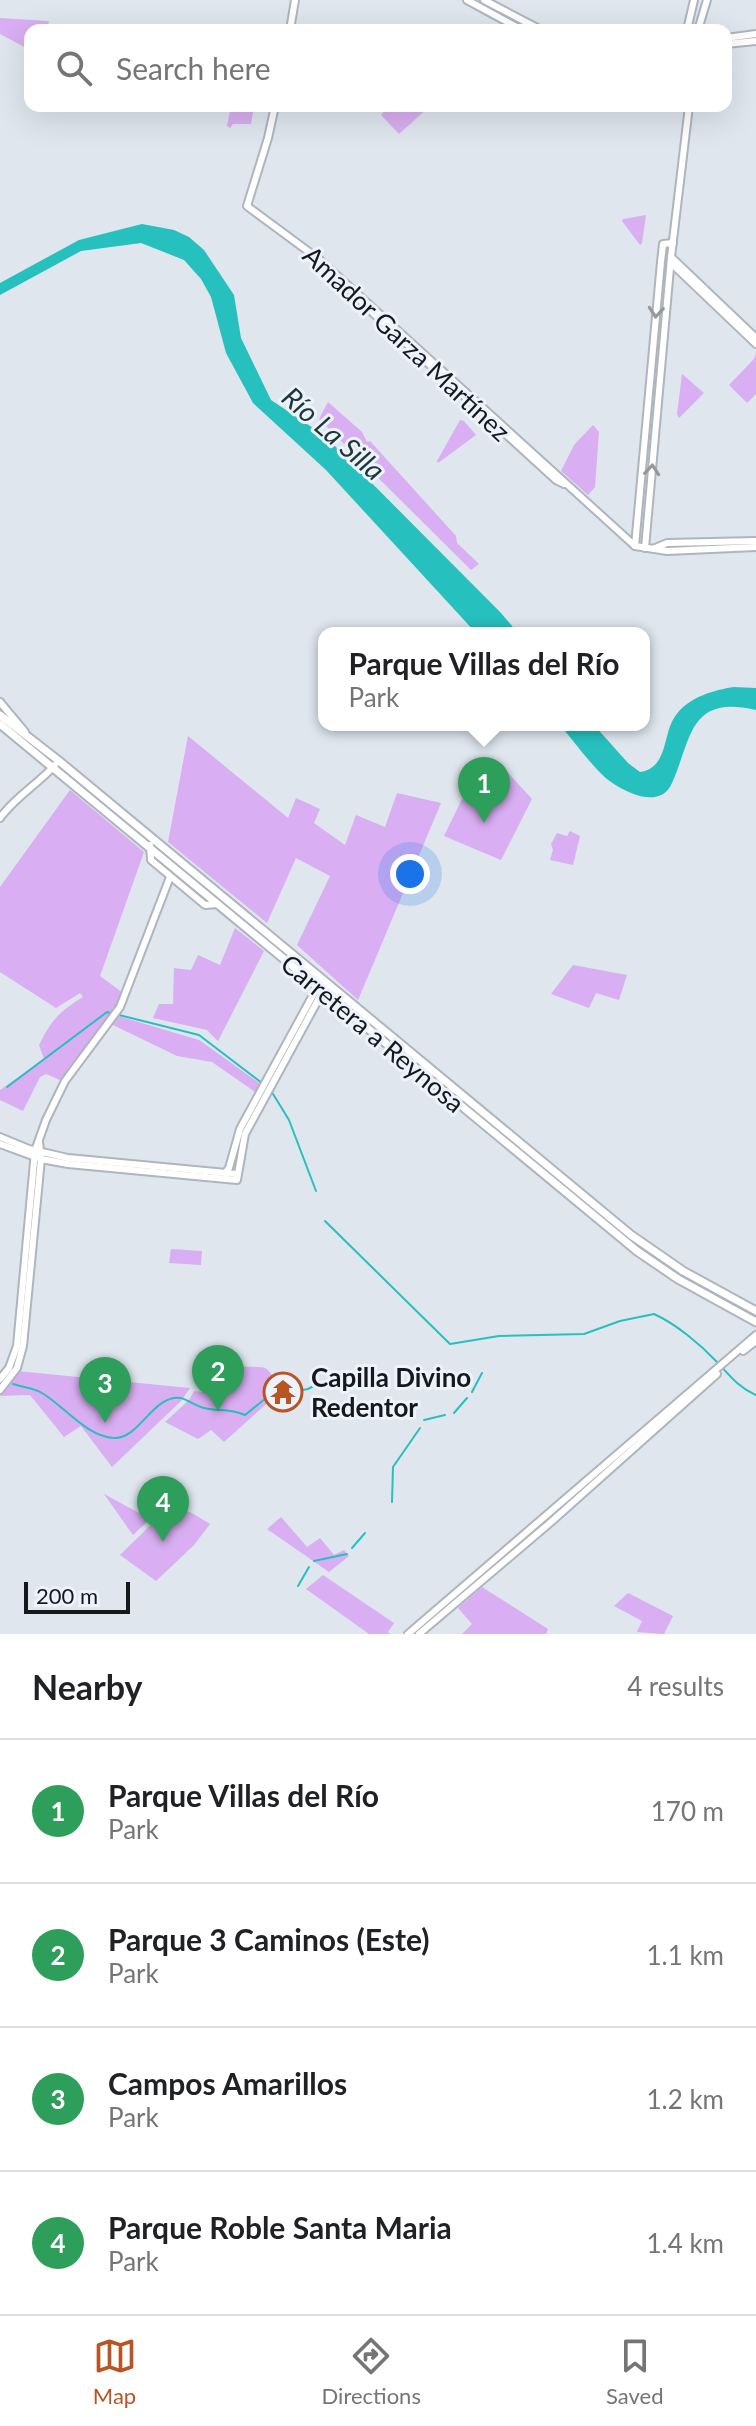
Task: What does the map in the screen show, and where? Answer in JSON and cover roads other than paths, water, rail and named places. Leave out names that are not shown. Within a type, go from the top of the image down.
[{"type":"main road","name":"Carretera a Reynosa","points":[[0,715],[27,734],[136,834],[153,843],[218,904],[323,985],[631,1235],[683,1271],[755,1310]]},
{"type":"main road","name":"Carretera a Reynosa","points":[[1,724],[56,763],[153,843],[616,1234],[656,1265],[756,1322]]},
{"type":"main road","points":[[682,1281],[689,1279],[755,1310]]},
{"type":"street","points":[[291,24],[295,0]]},
{"type":"street","points":[[467,0],[511,24]]},
{"type":"street","points":[[484,0],[530,24]]},
{"type":"street","points":[[686,24],[694,0]]},
{"type":"street","points":[[701,24],[707,0]]},
{"type":"street","points":[[732,37],[756,34]]},
{"type":"street","points":[[732,43],[756,41]]},
{"type":"street","name":"Amador Garza Martínez","points":[[274,112],[266,148],[247,206],[278,226],[332,271],[373,313],[564,484]]},
{"type":"street","points":[[645,548],[671,260],[688,112]]},
{"type":"street","points":[[635,546],[662,249],[663,244],[673,243]]},
{"type":"street","points":[[671,260],[756,338]]},
{"type":"street","points":[[671,260],[756,344]]},
{"type":"street","name":"Amador Garza Martínez","points":[[332,271],[635,546],[655,548],[667,543],[756,544]]},
{"type":"street","points":[[648,395],[660,397]]},
{"type":"street","points":[[0,702],[27,734]]},
{"type":"street","points":[[0,818],[13,802],[38,785],[56,763]]},
{"type":"street","points":[[153,843],[151,860],[208,906],[218,904]]},
{"type":"street","points":[[0,1390],[13,1374],[22,1355],[39,1141],[65,1081],[120,1007],[170,877]]},
{"type":"street","points":[[237,1177],[245,1134],[263,1092],[323,985]]},
{"type":"street","points":[[225,1173],[240,1129],[263,1092]]},
{"type":"street","points":[[0,1137],[38,1155],[225,1173],[237,1177]]},
{"type":"street","points":[[0,1144],[98,1168],[237,1177]]},
{"type":"street","points":[[0,1379],[9,1368],[17,1346],[38,1155]]},
{"type":"street","points":[[408,1634],[756,1338]]},
{"type":"street","points":[[419,1634],[563,1512],[717,1371]]},
{"type":"water","points":[[142,224],[174,230],[189,237],[204,250],[234,295],[241,338],[271,400],[325,436],[513,627],[470,627],[326,470],[253,403],[226,353],[211,297],[201,279],[184,260],[141,243],[81,251],[0,295],[0,283],[79,240]]},
{"type":"water","points":[[756,688],[756,710],[717,708],[705,714],[690,736],[672,783],[661,795],[645,797],[621,788],[593,765],[565,731],[599,731],[640,772],[656,764],[672,722],[681,709],[702,695],[718,690]]},
{"type":"waterway","points":[[7,1087],[107,1012],[113,1014]]},
{"type":"waterway","points":[[119,1015],[199,1035],[262,1083]]},
{"type":"waterway","points":[[270,1089],[289,1120],[316,1191]]},
{"type":"waterway","points":[[325,1221],[450,1344],[499,1336],[584,1334],[620,1321],[654,1314],[687,1335],[739,1385],[756,1395]]},
{"type":"waterway","points":[[472,1392],[482,1373]]},
{"type":"waterway","points":[[13,1384],[39,1391],[85,1427],[114,1438],[132,1432],[154,1409],[171,1399],[181,1398],[204,1408],[245,1415],[286,1382],[297,1391],[321,1382],[327,1384]]},
{"type":"waterway","points":[[454,1413],[467,1398]]},
{"type":"waterway","points":[[424,1420],[445,1415]]},
{"type":"waterway","points":[[392,1502],[393,1467],[420,1428]]},
{"type":"waterway","points":[[352,1548],[365,1533]]},
{"type":"waterway","points":[[314,1561],[347,1554]]},
{"type":"waterway","points":[[298,1586],[309,1567]]},
{"type":"place","name":"Parque Villas del Río","points":[[484,823]]},
{"type":"place","name":"Capilla Divino Redentor","points":[[283,1392]]},
{"type":"place","name":"Parque 3 Caminos (Este)","points":[[218,1411]]},
{"type":"place","name":"Campos Amarillos","points":[[105,1423]]},
{"type":"place","name":"Parque Roble Santa Maria","points":[[163,1542]]},
{"type":"water label","name":"Río La Silla","points":[[334,433]]}]
